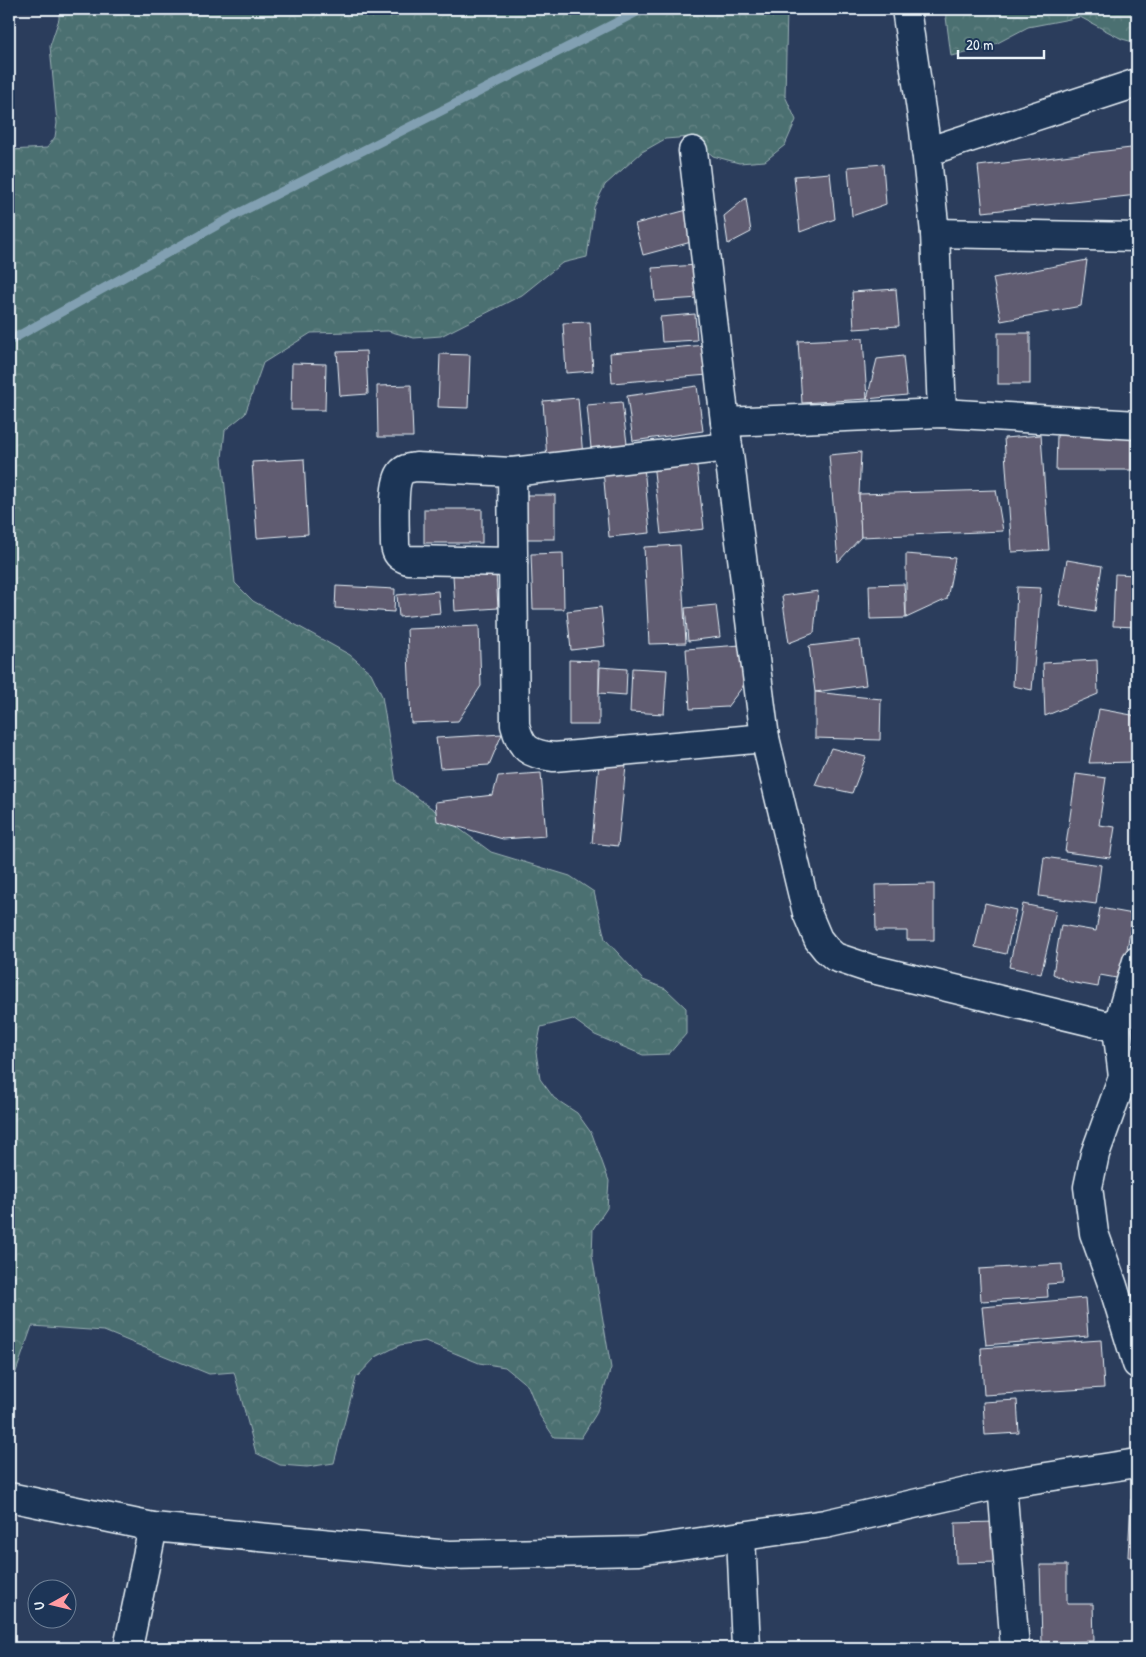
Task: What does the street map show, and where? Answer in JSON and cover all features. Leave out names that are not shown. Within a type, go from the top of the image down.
[{"type":"street","points":[[906,9],[935,233],[942,412]]},
{"type":"street","points":[[926,152],[1137,83]]},
{"type":"street","points":[[693,151],[726,435],[765,738],[807,913],[818,939],[835,957],[868,968],[1116,1028]]},
{"type":"street","points":[[935,233],[1137,237]]},
{"type":"street","points":[[513,562],[408,560],[401,558],[395,545],[396,486],[401,473],[406,469],[416,467],[512,472],[726,435],[942,412],[1137,425]]},
{"type":"street","points":[[512,472],[515,724],[518,737],[524,747],[538,755],[554,757],[765,738]]},
{"type":"street","points":[[1137,961],[1116,1028],[1123,1077],[1095,1154],[1088,1187],[1094,1233],[1114,1286],[1137,1364]]},
{"type":"street","points":[[9,1497],[153,1527],[449,1555],[639,1551],[825,1524],[1002,1484],[1137,1463]]},
{"type":"street","points":[[1002,1484],[1016,1648]]},
{"type":"street","points":[[128,1648],[153,1527]]},
{"type":"street","points":[[741,1536],[746,1648]]},
{"type":"green space","points":[[59,9],[787,9],[785,96],[796,120],[785,145],[765,161],[739,163],[713,156],[691,137],[665,139],[642,152],[605,185],[594,207],[587,257],[562,263],[522,295],[441,336],[414,338],[388,331],[311,333],[263,363],[245,414],[225,430],[222,458],[235,583],[253,601],[350,655],[371,673],[382,696],[396,782],[491,852],[570,876],[594,892],[605,939],[643,980],[666,989],[686,1008],[686,1034],[669,1054],[643,1055],[595,1035],[573,1019],[541,1027],[536,1052],[540,1079],[554,1098],[577,1113],[592,1134],[609,1181],[607,1208],[593,1229],[592,1255],[611,1368],[596,1414],[581,1438],[554,1437],[540,1416],[528,1386],[505,1367],[479,1363],[425,1341],[400,1345],[376,1357],[356,1378],[334,1463],[307,1467],[280,1465],[256,1453],[234,1372],[209,1374],[104,1331],[32,1326],[9,1392],[9,150],[47,148],[55,137],[57,123],[50,46],[59,19]]},
{"type":"green space","points":[[945,9],[1137,9],[1137,43],[1122,39],[1080,17],[1028,27],[986,49],[951,56]]},
{"type":"building","points":[[1131,148],[1137,195],[983,212],[978,166]]},
{"type":"building","points":[[883,164],[886,204],[852,216],[848,167]]},
{"type":"building","points":[[830,173],[835,219],[800,232],[794,176]]},
{"type":"building","points":[[746,198],[751,232],[728,244],[724,216]]},
{"type":"building","points":[[687,210],[695,241],[643,255],[635,224]]},
{"type":"building","points":[[1087,260],[1081,306],[1001,321],[993,278]]},
{"type":"building","points":[[697,265],[700,298],[655,301],[652,268]]},
{"type":"building","points":[[896,289],[899,326],[854,329],[852,292]]},
{"type":"building","points":[[695,314],[697,340],[662,342],[660,317]]},
{"type":"building","points":[[590,322],[593,371],[566,373],[563,323]]},
{"type":"building","points":[[998,333],[1030,333],[1030,384],[998,384]]},
{"type":"building","points":[[863,338],[867,399],[802,403],[798,341]]},
{"type":"building","points":[[706,345],[708,375],[612,383],[610,353]]},
{"type":"building","points":[[366,351],[368,394],[340,396],[337,352]]},
{"type":"building","points":[[440,354],[470,355],[468,408],[438,407]]},
{"type":"building","points":[[903,356],[907,395],[867,399],[877,359]]},
{"type":"building","points":[[292,363],[326,364],[325,410],[291,410]]},
{"type":"building","points":[[411,385],[413,437],[378,437],[377,386]]},
{"type":"building","points":[[697,386],[703,431],[633,441],[627,396]]},
{"type":"building","points":[[578,398],[583,457],[547,460],[543,401]]},
{"type":"building","points":[[622,402],[627,444],[591,448],[587,405]]},
{"type":"building","points":[[1041,435],[1049,550],[1012,552],[1004,438]]},
{"type":"building","points":[[1057,435],[1131,436],[1131,470],[1056,470]]},
{"type":"building","points":[[861,452],[859,494],[861,537],[838,562],[829,455]]},
{"type":"building","points":[[696,458],[704,529],[661,534],[653,463]]},
{"type":"building","points":[[304,459],[308,534],[257,538],[252,462]]},
{"type":"building","points":[[644,466],[650,533],[609,537],[603,470]]},
{"type":"building","points":[[996,490],[1003,531],[861,537],[859,494]]},
{"type":"building","points":[[520,495],[555,495],[555,539],[520,539]]},
{"type":"building","points":[[424,509],[482,509],[482,543],[424,543]]},
{"type":"building","points":[[680,545],[686,643],[649,644],[644,547]]},
{"type":"building","points":[[563,553],[564,609],[533,609],[531,554]]},
{"type":"building","points":[[906,554],[955,558],[947,599],[906,618]]},
{"type":"building","points":[[1067,560],[1102,566],[1095,611],[1059,605]]},
{"type":"building","points":[[496,573],[498,608],[455,611],[453,575]]},
{"type":"building","points":[[1115,574],[1137,575],[1137,627],[1113,626]]},
{"type":"building","points":[[904,584],[906,618],[870,619],[869,585]]},
{"type":"building","points":[[336,586],[395,589],[394,612],[335,608]]},
{"type":"building","points":[[1017,587],[1041,588],[1032,690],[1013,686]]},
{"type":"building","points":[[438,591],[440,613],[399,617],[397,595]]},
{"type":"building","points":[[818,591],[814,633],[789,643],[782,596]]},
{"type":"building","points":[[716,605],[720,637],[688,641],[685,608]]},
{"type":"building","points":[[601,607],[605,646],[571,650],[567,611]]},
{"type":"building","points":[[479,626],[481,686],[458,721],[411,723],[407,629]]},
{"type":"building","points":[[860,640],[866,685],[815,692],[809,646]]},
{"type":"building","points":[[741,645],[744,685],[727,707],[690,709],[686,649]]},
{"type":"building","points":[[569,660],[599,661],[599,725],[569,725]]},
{"type":"building","points":[[1097,660],[1098,694],[1045,716],[1043,663]]},
{"type":"building","points":[[600,667],[627,669],[626,695],[599,693]]},
{"type":"building","points":[[632,668],[667,670],[664,714],[630,712]]},
{"type":"building","points":[[815,692],[881,699],[880,740],[815,738]]},
{"type":"building","points":[[1099,709],[1137,716],[1137,762],[1089,763]]},
{"type":"building","points":[[502,734],[489,765],[440,768],[436,738]]},
{"type":"building","points":[[831,748],[866,757],[852,793],[815,785]]},
{"type":"building","points":[[599,763],[626,765],[618,846],[592,843]]},
{"type":"building","points":[[541,773],[546,836],[503,839],[437,821],[435,802],[493,795],[498,776]]},
{"type":"building","points":[[1076,774],[1106,778],[1099,825],[1115,827],[1110,858],[1065,852]]},
{"type":"building","points":[[1044,857],[1101,865],[1096,904],[1039,896]]},
{"type":"building","points":[[934,884],[934,940],[907,940],[907,931],[876,931],[875,885]]},
{"type":"building","points":[[985,903],[1016,910],[1006,954],[975,947]]},
{"type":"building","points":[[1023,904],[1056,911],[1041,974],[1009,967]]},
{"type":"building","points":[[1100,908],[1133,914],[1122,979],[1100,975],[1098,987],[1070,982],[1053,974],[1061,925],[1096,931]]},
{"type":"building","points":[[1062,1264],[1063,1283],[1047,1284],[1048,1297],[981,1301],[979,1269]]},
{"type":"building","points":[[1085,1298],[1088,1336],[986,1345],[982,1307]]},
{"type":"building","points":[[1101,1340],[1104,1388],[984,1395],[981,1348]]},
{"type":"building","points":[[1017,1400],[1019,1433],[985,1435],[983,1402]]},
{"type":"building","points":[[1131,1499],[1137,1499],[1137,1558],[1128,1557]]},
{"type":"building","points":[[996,1522],[998,1562],[956,1563],[955,1523]]},
{"type":"building","points":[[1040,1565],[1067,1565],[1067,1604],[1093,1604],[1094,1641],[1042,1642]]},
{"type":"waterway","points":[[9,341],[239,213],[643,9]]}]
